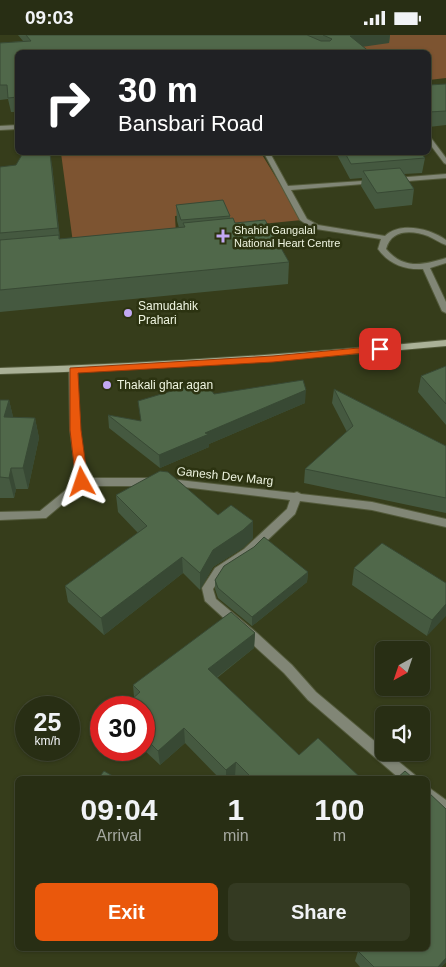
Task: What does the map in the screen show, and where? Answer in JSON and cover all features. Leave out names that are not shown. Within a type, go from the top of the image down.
[{"type":"main road","points":[[0,371],[73,370],[273,359],[446,343]]},
{"type":"street","points":[[0,128],[15,127]]},
{"type":"street","points":[[431,142],[446,162]]},
{"type":"street","points":[[268,155],[304,220],[316,227]]},
{"type":"street","points":[[390,180],[446,176]]},
{"type":"street","points":[[286,188],[380,181]]},
{"type":"street","points":[[247,234],[316,227],[386,238]]},
{"type":"street","points":[[446,243],[432,234],[411,230],[401,231],[386,238],[382,243],[382,249],[392,260],[406,265],[426,267],[446,260]]},
{"type":"street","points":[[426,267],[446,311]]},
{"type":"street","points":[[0,515],[42,515],[82,482],[75,430],[73,370]]},
{"type":"street","name":"Ganesh Dev Marg","points":[[82,482],[157,482],[297,497],[372,507],[446,523]]},
{"type":"street","points":[[297,497],[291,511],[248,552],[219,571],[207,588],[212,601],[288,669],[312,696],[406,776]]},
{"type":"street","points":[[430,795],[446,808]]},
{"type":"shaded area","points":[[356,35],[446,35],[446,78],[431,80],[431,50],[337,50]]},
{"type":"shaded area","points":[[61,155],[262,155],[302,220],[231,227],[223,211],[175,216],[176,234],[73,243]]},
{"type":"building","points":[[26,35],[307,35],[321,41],[330,41],[332,39],[323,35],[355,35],[350,36],[367,50],[15,50],[15,97],[8,98],[7,85],[0,85],[0,43],[31,41]]},
{"type":"building","points":[[446,84],[446,111],[431,112],[431,85]]},
{"type":"building","points":[[22,155],[50,155],[58,228],[0,233],[0,167],[16,165]]},
{"type":"building","points":[[346,155],[423,155],[425,158],[351,164]]},
{"type":"building","points":[[400,168],[414,189],[377,193],[363,171]]},
{"type":"building","points":[[223,200],[230,216],[181,220],[176,205]]},
{"type":"building","points":[[233,218],[235,223],[265,220],[289,262],[0,290],[0,240],[59,235],[59,239],[185,227],[183,223]]},
{"type":"building","points":[[446,366],[446,404],[421,376]]},
{"type":"building","points":[[303,380],[306,390],[205,433],[209,434],[159,455],[108,415],[141,421],[138,401],[205,381],[214,394]]},
{"type":"building","points":[[334,389],[446,446],[446,498],[305,469],[353,426]]},
{"type":"building","points":[[0,400],[9,400],[4,417],[35,418],[23,468],[11,468],[9,478],[0,477]]},
{"type":"building","points":[[160,471],[168,472],[218,515],[231,505],[253,521],[213,550],[200,573],[182,557],[101,618],[65,586],[147,526],[116,495]]},
{"type":"building","points":[[264,537],[308,572],[252,617],[218,588],[215,580],[224,566],[254,547]]},
{"type":"building","points":[[382,543],[446,583],[446,604],[432,620],[354,568]]},
{"type":"building","points":[[231,612],[255,633],[208,669],[299,755],[318,738],[359,776],[250,776],[236,762],[226,770],[184,728],[158,751],[155,748],[155,696],[135,696],[140,692],[133,685]]},
{"type":"building","points":[[104,771],[113,776],[100,776]]},
{"type":"building","points":[[405,771],[411,776],[399,776]]},
{"type":"building","points":[[430,794],[446,809],[446,958],[438,967],[374,967],[358,951],[430,951]]},
{"type":"place","name":"Shahid Gangalal National Heart Centre","points":[[223,236]]},
{"type":"place","name":"Samudahik Prahari","points":[[128,313]]},
{"type":"place","name":"Thakali ghar agan","points":[[107,385]]},
{"type":"route","points":[[82,482],[75,430],[73,370],[273,359],[380,349]]}]
